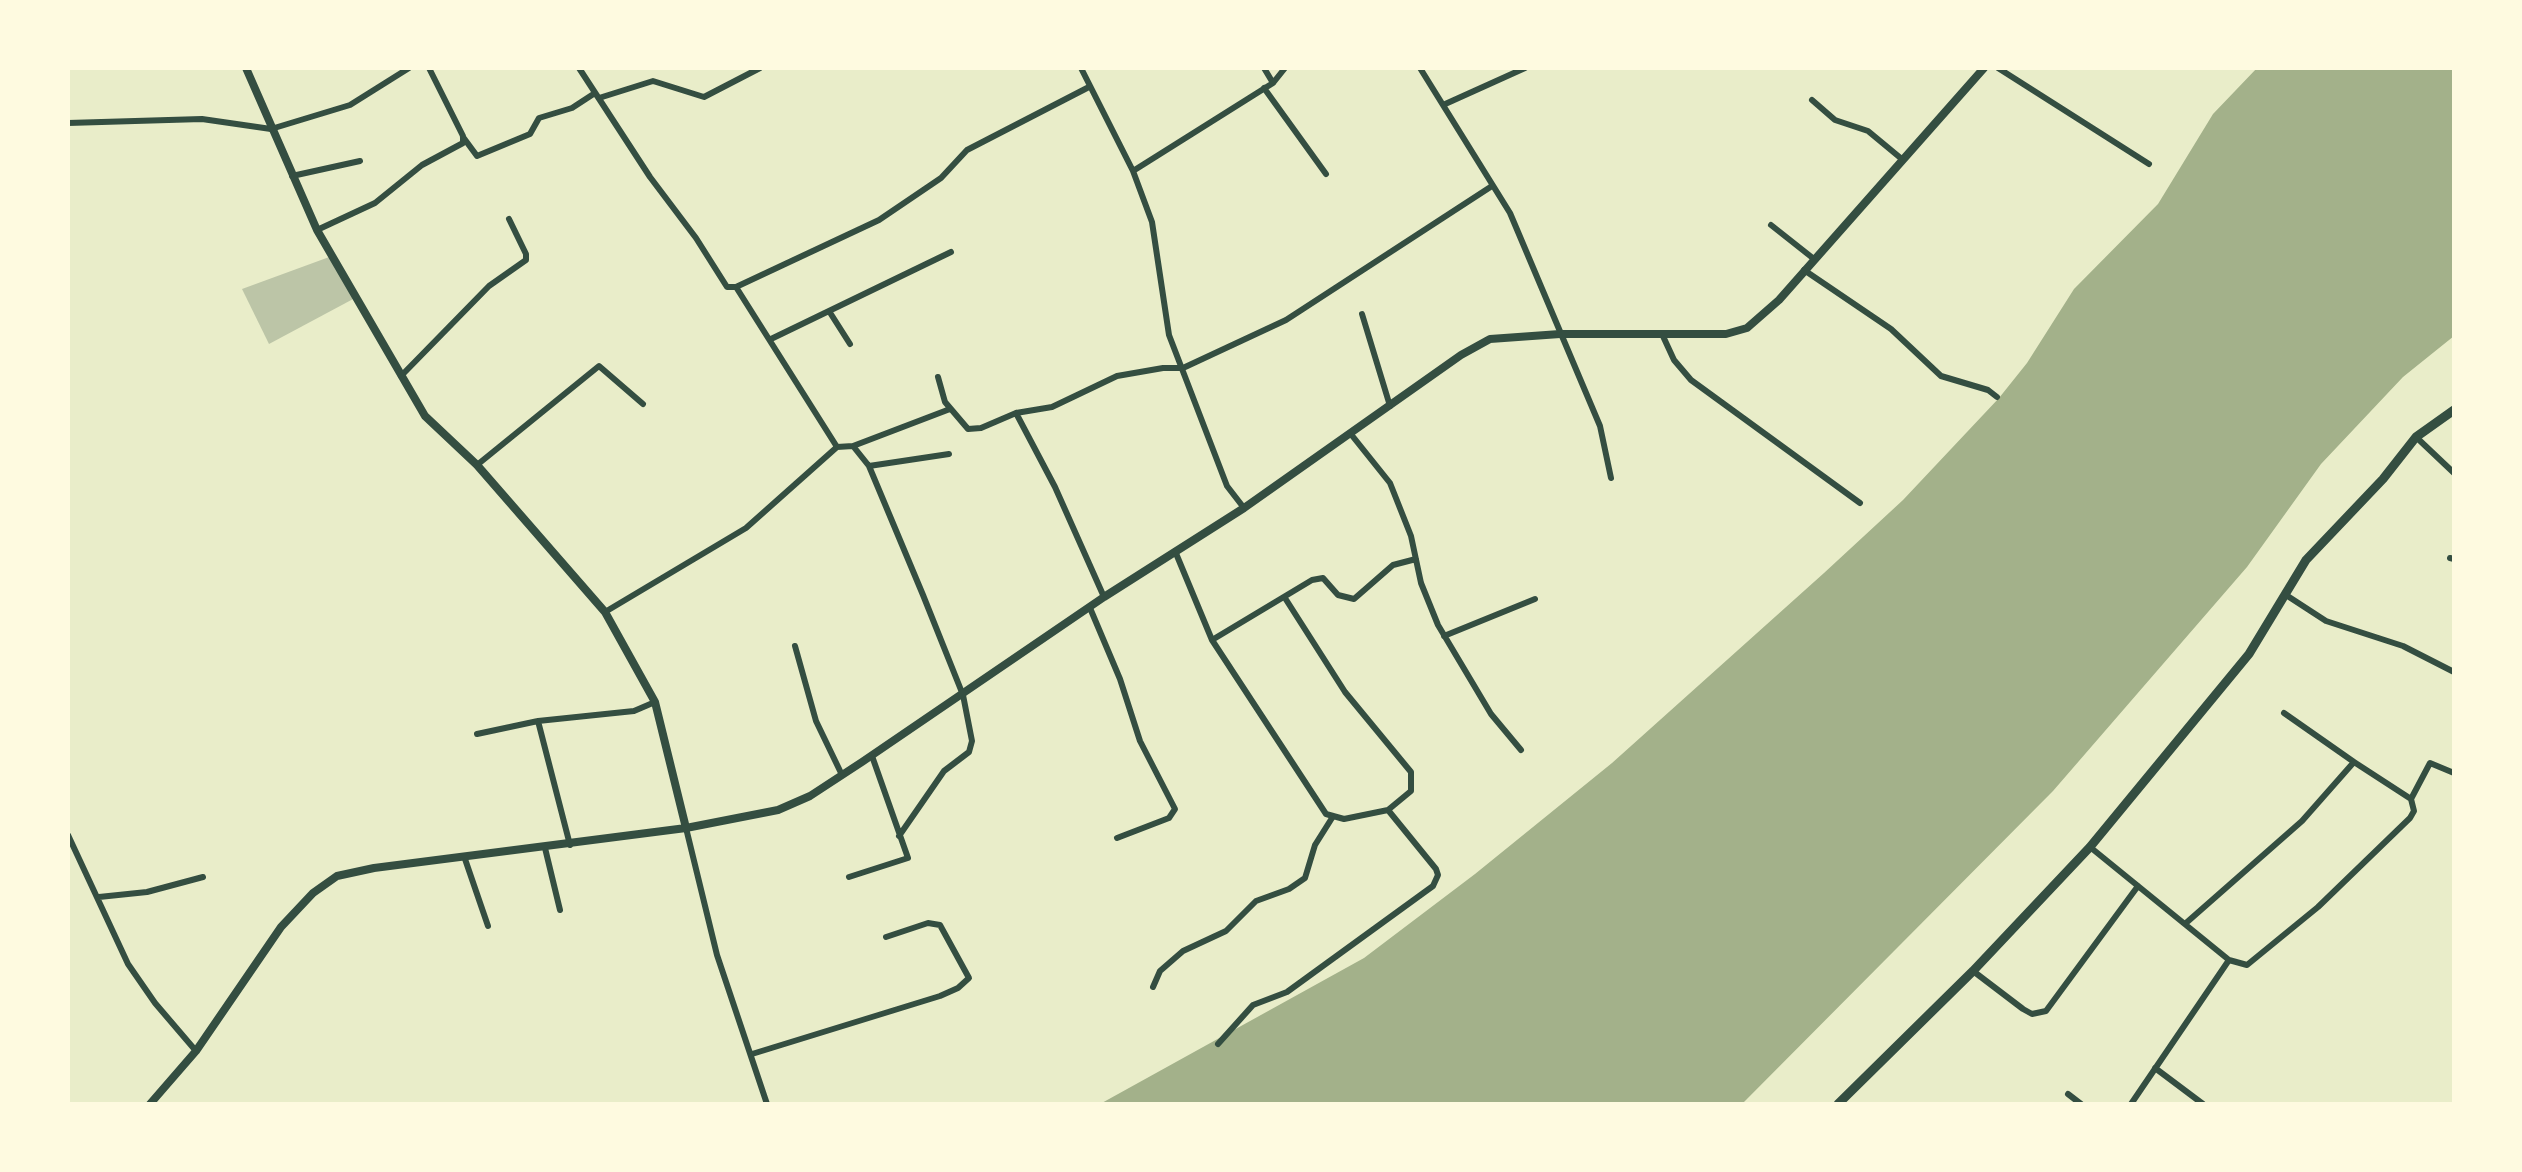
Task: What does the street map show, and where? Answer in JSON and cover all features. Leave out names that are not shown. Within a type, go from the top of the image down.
[{"type":"main road","points":[[1838,1104],[1973,971],[2090,847],[2249,654],[2306,560],[2383,479],[2416,437],[2454,410]]},
{"type":"street","points":[[246,68],[317,230],[425,416],[478,465],[604,612],[655,702],[717,955],[767,1104]]},
{"type":"street","points":[[68,123],[202,119],[271,129],[350,105],[409,68]]},
{"type":"street","points":[[429,68],[462,136],[477,156],[530,134],[539,118],[597,96],[653,81],[704,97],[760,68]]},
{"type":"street","points":[[579,68],[727,287],[736,288],[879,220],[941,178],[968,150],[1089,86]]},
{"type":"street","points":[[1081,68],[1133,171],[1152,222],[1169,335],[1226,486],[1244,508]]},
{"type":"street","points":[[1264,68],[1274,82]]},
{"type":"street","points":[[1133,171],[1274,82],[1285,68]]},
{"type":"street","points":[[1420,68],[1510,213],[1600,426],[1611,478]]},
{"type":"street","points":[[1443,106],[1525,68]]},
{"type":"street","points":[[150,1104],[196,1051],[281,927],[312,892],[337,876],[686,828],[778,810],[810,796],[872,756],[1490,339],[1560,334],[1726,334],[1748,328],[1779,300],[1984,68]]},
{"type":"street","points":[[1998,68],[2149,164]]},
{"type":"street","points":[[1264,88],[1326,174]]},
{"type":"street","points":[[1812,100],[1835,120],[1868,131],[1904,161]]},
{"type":"street","points":[[317,230],[375,203],[422,165],[459,146],[462,136]]},
{"type":"street","points":[[292,176],[360,161]]},
{"type":"street","points":[[938,376],[950,410],[968,429],[1052,407],[1118,376],[1184,368],[1286,320],[1492,186]]},
{"type":"street","points":[[400,376],[490,286],[526,260],[509,219]]},
{"type":"street","points":[[1771,224],[1814,260]]},
{"type":"street","points":[[771,339],[951,252]]},
{"type":"street","points":[[1804,270],[1891,329],[1941,376],[1988,390],[1997,397]]},
{"type":"street","points":[[736,288],[837,447]]},
{"type":"street","points":[[829,311],[850,344]]},
{"type":"street","points":[[1362,314],[1390,406]]},
{"type":"street","points":[[1662,334],[1674,360],[1690,380],[1860,504]]},
{"type":"street","points":[[478,465],[599,366],[643,404]]},
{"type":"street","points":[[604,612],[746,528],[837,447],[853,446],[950,410]]},
{"type":"street","points":[[1016,414],[1055,487],[1104,597]]},
{"type":"street","points":[[1350,433],[1390,483],[1411,536],[1428,604],[1444,636],[1491,714],[1521,750]]},
{"type":"street","points":[[2416,437],[2454,473]]},
{"type":"street","points":[[853,446],[869,466],[964,695],[972,741],[969,752],[944,771],[899,836]]},
{"type":"street","points":[[869,466],[950,454]]},
{"type":"street","points":[[1175,551],[1212,640],[1318,804],[1332,818],[1359,818],[1388,810],[1410,791],[1411,772],[1345,692],[1285,598]]},
{"type":"street","points":[[1212,640],[1318,578],[1328,582],[1338,595],[1354,599],[1393,564],[1416,559]]},
{"type":"street","points":[[2286,595],[2326,621],[2403,646],[2454,672]]},
{"type":"street","points":[[1444,636],[1535,598]]},
{"type":"street","points":[[1090,608],[1120,679],[1140,741],[1175,809],[1173,816],[1117,838]]},
{"type":"street","points":[[795,646],[816,721],[842,775]]},
{"type":"street","points":[[476,734],[538,721],[634,711],[655,702]]},
{"type":"street","points":[[2090,847],[2229,960],[2247,965],[2253,961],[2328,898],[2414,810],[2411,799],[2284,713]]},
{"type":"street","points":[[538,721],[570,845]]},
{"type":"street","points":[[849,878],[907,860],[872,756]]},
{"type":"street","points":[[2186,923],[2302,821],[2354,762]]},
{"type":"street","points":[[2411,799],[2430,763],[2454,773]]},
{"type":"street","points":[[1218,1044],[1253,1005],[1287,992],[1433,886],[1438,875],[1436,869],[1388,810]]},
{"type":"street","points":[[1153,987],[1160,970],[1182,951],[1226,930],[1256,901],[1289,889],[1305,878],[1315,845],[1332,818]]},
{"type":"street","points":[[68,835],[128,964],[196,1051]]},
{"type":"street","points":[[545,848],[560,910]]},
{"type":"street","points":[[465,859],[488,926]]},
{"type":"street","points":[[99,897],[147,892],[203,877]]},
{"type":"street","points":[[1973,971],[2032,1014],[2046,1011],[2138,885]]},
{"type":"street","points":[[752,1054],[940,996],[969,978],[940,925],[928,923],[886,937]]},
{"type":"street","points":[[2131,1104],[2229,960]]},
{"type":"street","points":[[2155,1068],[2204,1104]]},
{"type":"street","points":[[2068,1094],[2081,1104]]},
{"type":"shaded area","points":[[2257,68],[2454,68],[2454,336],[2403,377],[2321,464],[2247,567],[2053,791],[1742,1104],[1100,1104],[1364,958],[1612,763],[1903,500],[1999,398],[2027,363],[2074,289],[2158,204],[2213,114]]},
{"type":"building","points":[[332,256],[355,298],[269,344],[242,289]]}]
